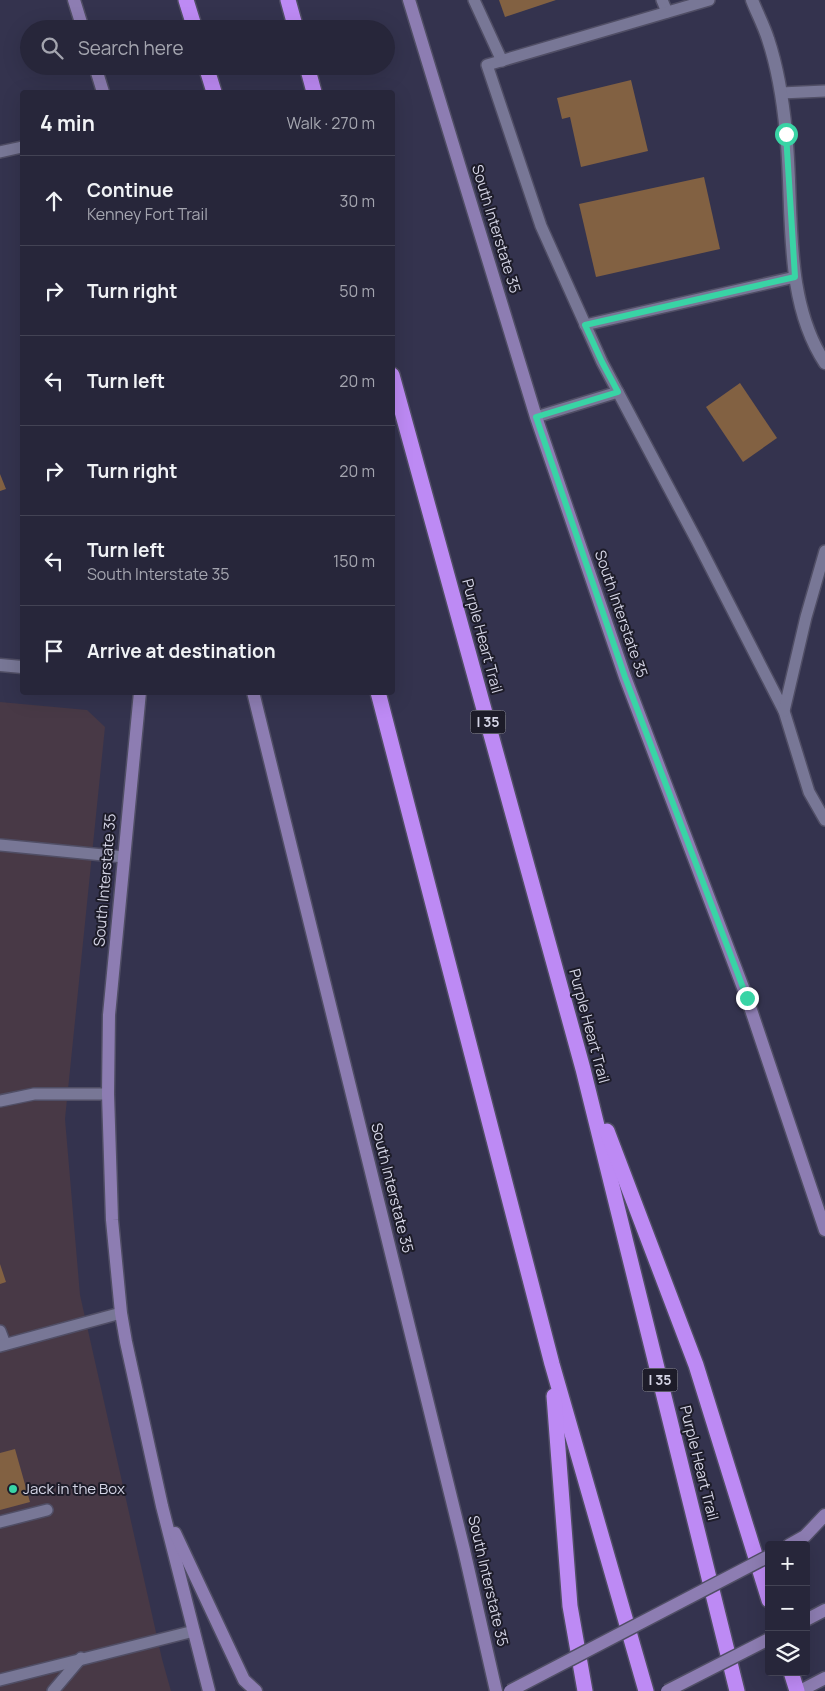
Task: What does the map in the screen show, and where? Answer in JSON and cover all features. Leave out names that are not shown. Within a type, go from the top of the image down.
[{"type":"highway","points":[[186,0],[192,20]]},
{"type":"highway","points":[[288,0],[294,20]]},
{"type":"highway","points":[[209,75],[213,90]]},
{"type":"highway","points":[[309,75],[313,90]]},
{"type":"highway","name":"Purple Heart Trail","points":[[395,386],[583,1069],[737,1691]]},
{"type":"highway","points":[[379,695],[552,1364],[646,1691]]},
{"type":"highway","points":[[583,1069],[696,1365],[765,1587]]},
{"type":"highway","points":[[552,1364],[570,1606],[585,1691]]},
{"type":"highway","points":[[792,1676],[798,1691]]},
{"type":"main road","points":[[74,0],[80,20]]},
{"type":"main road","name":"South Interstate 35","points":[[409,0],[536,417],[625,677],[747,998],[825,1230]]},
{"type":"main road","points":[[98,75],[102,90]]},
{"type":"main road","name":"South Interstate 35","points":[[140,695],[109,1015],[108,1094],[112,1220],[121,1313],[162,1506],[210,1691]]},
{"type":"main road","name":"South Interstate 35","points":[[254,695],[464,1550],[496,1691]]},
{"type":"main road","points":[[162,1506],[244,1680],[256,1691]]},
{"type":"main road","points":[[797,1541],[806,1536],[825,1516]]},
{"type":"main road","points":[[510,1691],[765,1558]]},
{"type":"main road","points":[[810,1618],[825,1610]]},
{"type":"main road","points":[[668,1691],[765,1641]]},
{"type":"main road","points":[[798,1691],[825,1678]]},
{"type":"street","points":[[752,0],[768,39],[781,93],[786,134],[795,277],[802,314],[815,348],[825,363]]},
{"type":"street","points":[[0,665],[20,666]]},
{"type":"lane","points":[[474,0],[502,61]]},
{"type":"lane","points":[[662,0],[668,12]]},
{"type":"lane","points":[[709,0],[488,65],[541,226],[585,325],[602,362],[784,711],[809,792],[825,820]]},
{"type":"lane","points":[[781,93],[825,91]]},
{"type":"lane","points":[[0,152],[20,147]]},
{"type":"lane","points":[[585,325],[795,277]]},
{"type":"lane","points":[[536,417],[618,392]]},
{"type":"lane","points":[[784,711],[806,617],[825,551]]},
{"type":"lane","points":[[0,845],[124,857]]},
{"type":"lane","points":[[0,1101],[34,1094],[108,1094]]},
{"type":"lane","points":[[0,1331],[2,1345],[121,1313]]},
{"type":"lane","points":[[0,1522],[47,1510]]},
{"type":"lane","points":[[0,1680],[194,1631]]},
{"type":"lane","points":[[53,1691],[81,1658]]},
{"type":"shaded area","points":[[0,702],[87,710],[105,727],[65,1119],[80,1295],[162,1659],[171,1691],[0,1691]]},
{"type":"building","points":[[499,0],[556,0],[505,17]]},
{"type":"building","points":[[631,80],[648,151],[581,167],[570,117],[562,119],[557,98]]},
{"type":"building","points":[[704,177],[720,249],[596,277],[579,204]]},
{"type":"building","points":[[740,383],[777,438],[743,462],[706,407]]},
{"type":"building","points":[[0,474],[6,489],[0,491]]},
{"type":"building","points":[[0,1264],[6,1282],[0,1284]]},
{"type":"building","name":"Jack in the Box","points":[[15,1449],[30,1502],[0,1510],[0,1453]]},
{"type":"place","name":"Jack in the Box","points":[[13,1489]]},
{"type":"route","points":[[747,998],[625,677],[536,417],[618,392],[585,325],[795,277],[786,134]]}]
